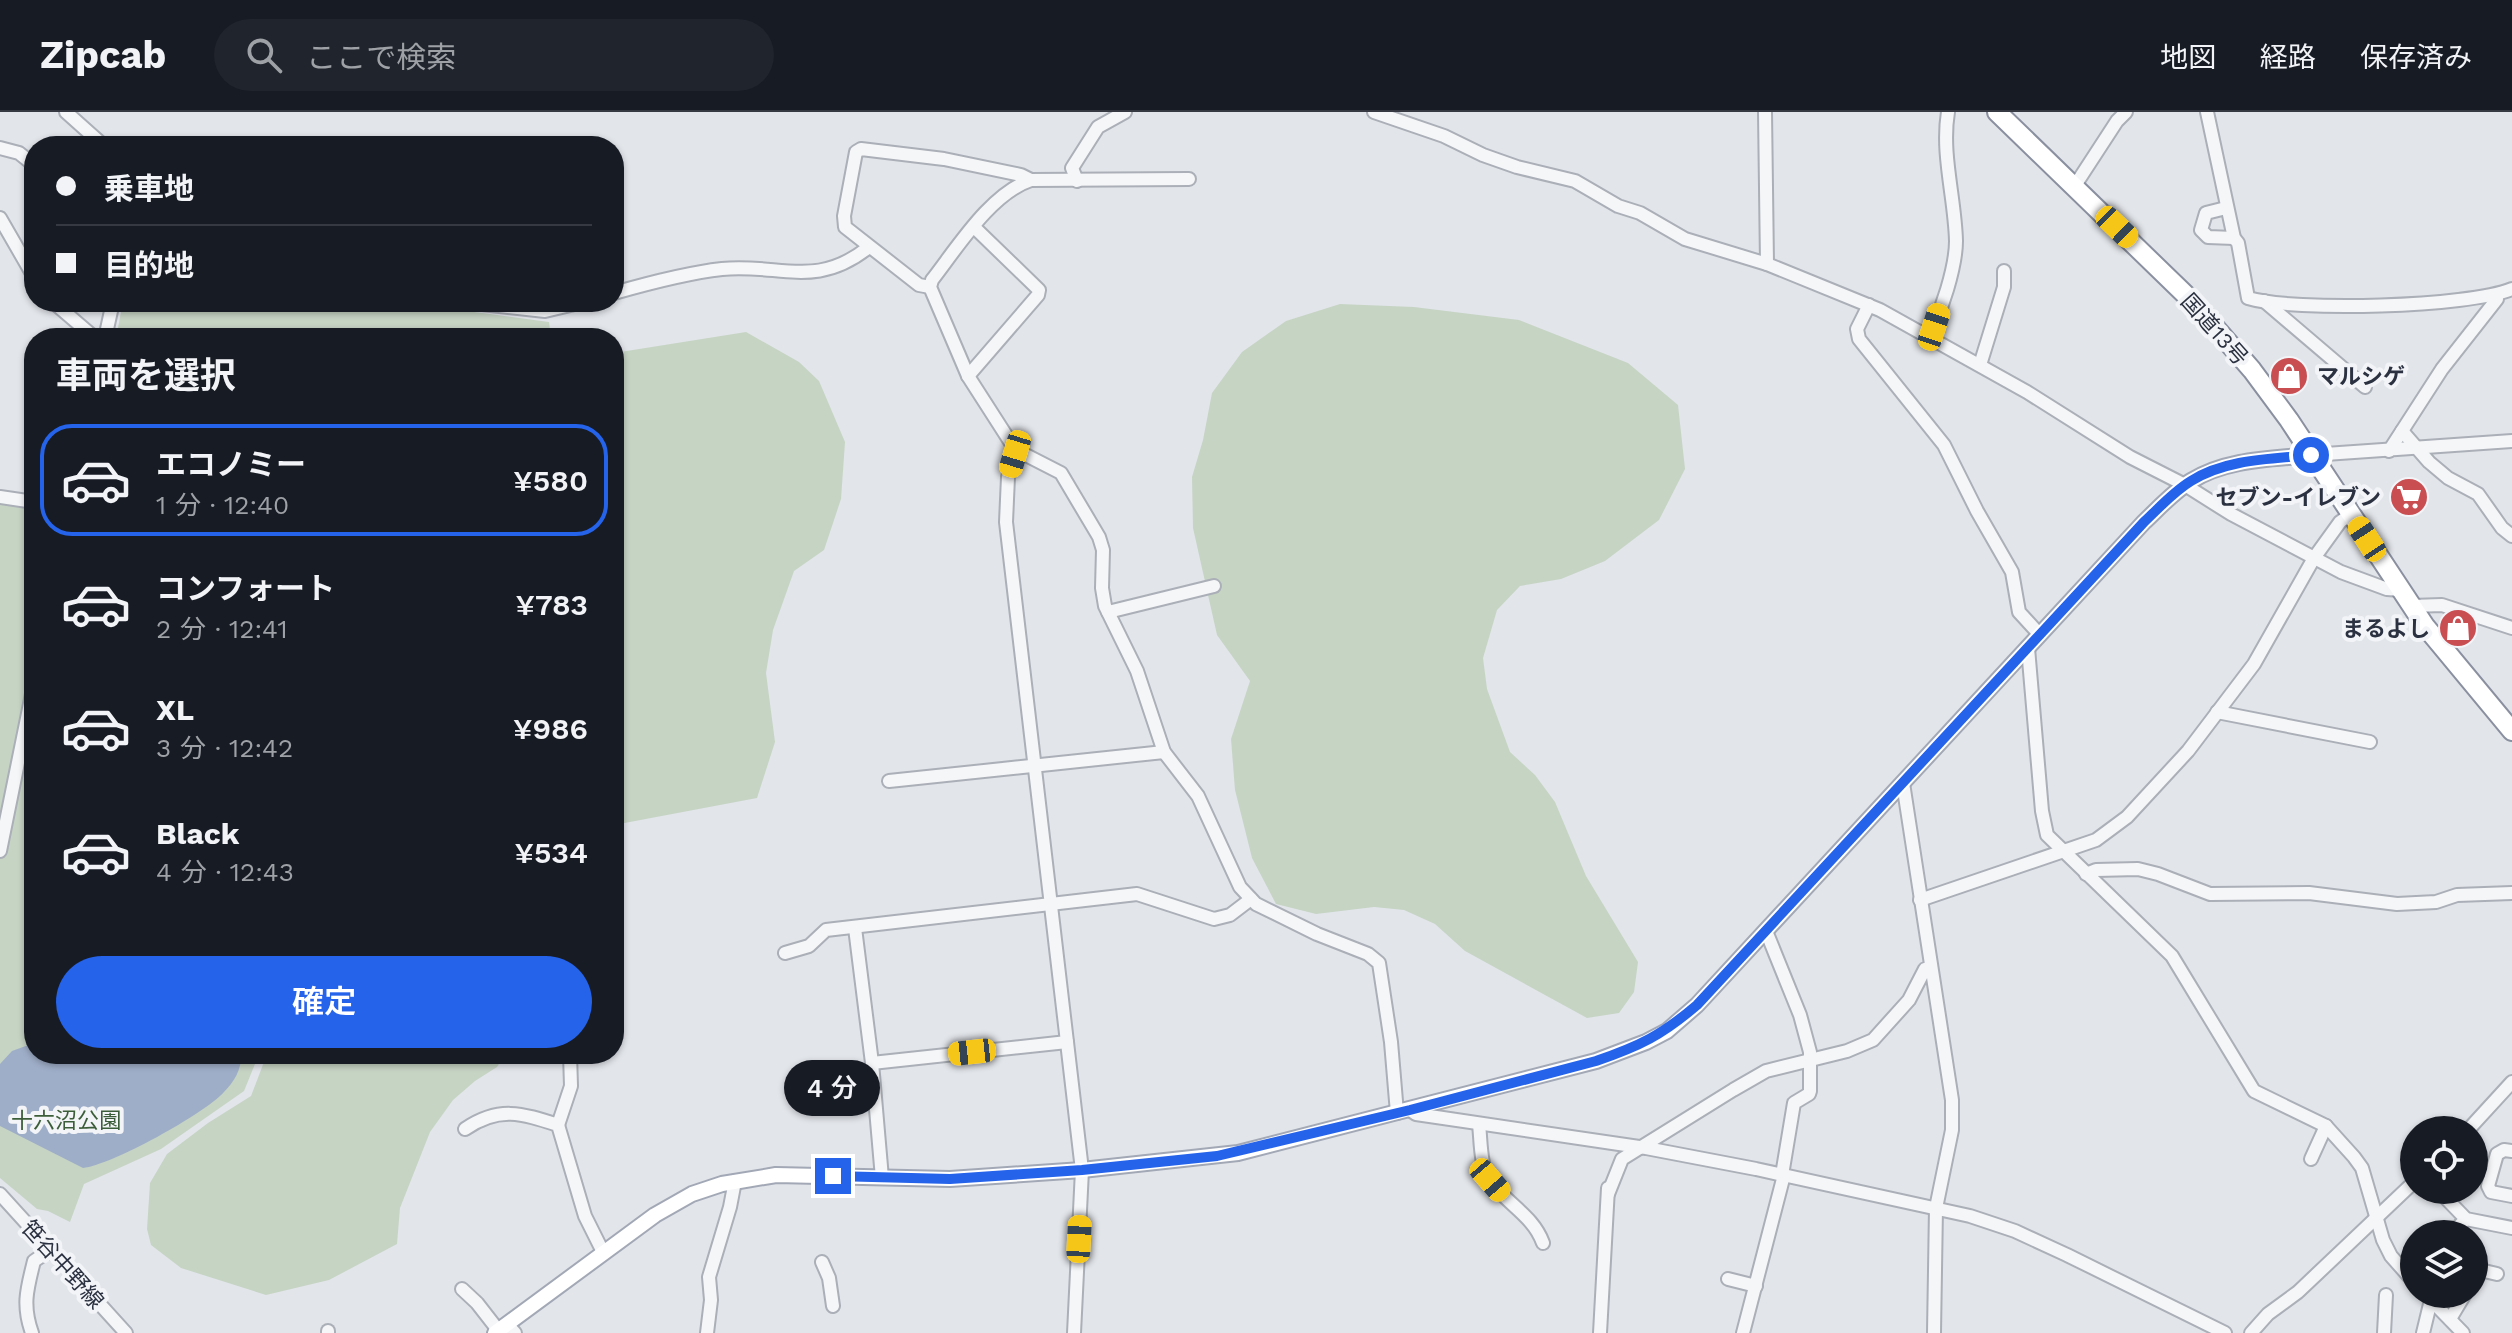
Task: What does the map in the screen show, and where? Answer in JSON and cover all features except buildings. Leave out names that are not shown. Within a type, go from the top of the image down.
[{"type":"highway","name":"国道13号","points":[[1997,112],[2193,302],[2252,370],[2425,626],[2512,731]]},
{"type":"main road","points":[[504,1330],[603,1252],[679,1201],[708,1188],[735,1181],[776,1175],[950,1179],[1082,1170],[1238,1153],[1596,1061],[1646,1042],[1667,1031],[1697,1005],[2144,522],[2185,485],[2228,465],[2311,455]]},
{"type":"street","points":[[66,112],[93,136]]},
{"type":"street","points":[[1077,181],[1072,168],[1098,127],[1125,112]]},
{"type":"street","points":[[1374,112],[1444,136],[1517,167],[1575,181],[1685,239],[1767,264],[1869,305],[1930,336],[2231,514],[2359,579],[2387,589],[2401,590]]},
{"type":"street","points":[[1765,112],[1767,264]]},
{"type":"street","points":[[1930,336],[1955,248],[1946,140],[1948,112]]},
{"type":"street","points":[[2074,187],[2126,112]]},
{"type":"street","points":[[2207,112],[2248,298],[2308,305],[2370,304],[2453,301],[2497,295],[2512,289]]},
{"type":"street","points":[[0,148],[24,157]]},
{"type":"street","points":[[930,287],[919,285],[869,247],[844,223],[856,152],[861,149],[972,164],[1031,180],[1189,179]]},
{"type":"street","points":[[1031,180],[1018,184],[989,210],[932,280],[930,287],[968,376],[1011,443],[1061,473],[1099,537],[1104,562],[1103,598],[1137,671],[1164,752],[1198,796],[1240,887],[1251,899],[1304,928],[1368,954],[1379,963],[1404,1112],[1637,1147],[1936,1208],[2015,1231],[2225,1333]]},
{"type":"street","points":[[2226,208],[2206,213],[2201,230],[2208,237],[2234,238]]},
{"type":"street","points":[[0,218],[24,260]]},
{"type":"street","points":[[968,376],[1038,295],[1039,290],[974,227]]},
{"type":"street","points":[[624,291],[724,269],[806,273],[831,268],[857,257],[869,247]]},
{"type":"street","points":[[1980,365],[2004,287],[2004,271]]},
{"type":"street","points":[[2389,451],[2442,369],[2497,295]]},
{"type":"street","points":[[2264,301],[2365,387]]},
{"type":"street","points":[[1869,305],[1857,329],[1859,339],[1944,445],[2012,572],[2019,612],[2040,635]]},
{"type":"street","points":[[65,312],[83,328]]},
{"type":"street","points":[[2402,431],[2448,478],[2478,494],[2502,528],[2512,536]]},
{"type":"street","points":[[2311,455],[2512,441]]},
{"type":"street","points":[[1017,449],[1008,477],[1006,522],[1082,1170],[1074,1333]]},
{"type":"street","points":[[0,497],[24,501]]},
{"type":"street","points":[[1920,900],[2096,840],[2127,817],[2188,751],[2266,646],[2314,558],[2340,522],[2351,514]]},
{"type":"street","points":[[1108,612],[1214,586]]},
{"type":"street","points":[[2412,606],[2442,605],[2512,628]]},
{"type":"street","points":[[2028,648],[2047,835],[2172,956],[2254,1091],[2326,1126],[2362,1168],[2376,1220],[2391,1256],[2400,1264]]},
{"type":"street","points":[[2217,712],[2370,742]]},
{"type":"street","points":[[0,851],[24,733]]},
{"type":"street","points":[[889,781],[1164,752]]},
{"type":"street","points":[[1903,783],[1952,1114],[1952,1130],[1936,1208],[1934,1333]]},
{"type":"street","points":[[2086,874],[2096,870],[2138,869],[2210,894],[2317,893],[2397,904],[2436,902],[2452,895],[2512,893]]},
{"type":"street","points":[[785,953],[809,946],[826,930],[1137,894],[1214,919],[1230,915],[1251,899]]},
{"type":"street","points":[[855,928],[872,1063],[882,1178]]},
{"type":"street","points":[[1743,1333],[1783,1175],[1794,1103],[1810,1091],[1810,1060],[1800,1015],[1766,931]]},
{"type":"street","points":[[1608,1194],[1618,1164],[1637,1147],[1766,1071],[1847,1051],[1873,1040],[1902,1010],[1925,969],[1930,968]]},
{"type":"street","points":[[872,1063],[1067,1042]]},
{"type":"street","points":[[570,1064],[571,1086],[558,1125],[585,1216],[603,1252]]},
{"type":"street","points":[[2481,1116],[2512,1082]]},
{"type":"street","points":[[465,1129],[491,1117],[512,1112],[558,1125]]},
{"type":"street","points":[[1479,1124],[1483,1162],[1490,1180],[1527,1216],[1539,1231],[1543,1243]]},
{"type":"street","points":[[2311,1159],[2326,1126]]},
{"type":"street","points":[[2512,1151],[2504,1150],[2497,1154],[2488,1186],[2491,1192],[2512,1196]]},
{"type":"street","points":[[1600,1333],[1609,1177]]},
{"type":"street","points":[[707,1333],[711,1300],[709,1277],[735,1181]]},
{"type":"street","name":"笹谷中野線","points":[[0,1194],[5,1206],[126,1333]]},
{"type":"street","points":[[2251,1333],[2268,1314],[2298,1292],[2400,1196]]},
{"type":"street","points":[[2452,1204],[2466,1219],[2512,1228]]},
{"type":"street","points":[[32,1333],[25,1313],[25,1299],[34,1261],[50,1250]]},
{"type":"street","points":[[822,1262],[829,1278],[833,1306]]},
{"type":"street","points":[[2488,1272],[2497,1274]]},
{"type":"street","points":[[1728,1279],[1756,1286]]},
{"type":"street","points":[[462,1289],[504,1330]]},
{"type":"street","points":[[2384,1333],[2386,1295]]},
{"type":"street","points":[[2423,1333],[2426,1308]]},
{"type":"street","points":[[2439,1308],[2463,1333]]},
{"type":"street","points":[[2450,1319],[2457,1308]]},
{"type":"green space","points":[[1340,304],[1414,307],[1519,320],[1628,363],[1678,405],[1685,469],[1659,520],[1605,561],[1561,579],[1520,586],[1497,610],[1483,658],[1487,689],[1510,752],[1535,775],[1555,802],[1586,876],[1638,962],[1634,992],[1619,1013],[1587,1018],[1465,951],[1435,924],[1404,910],[1374,907],[1316,914],[1276,904],[1252,858],[1235,790],[1231,739],[1250,681],[1217,635],[1193,528],[1192,477],[1212,393],[1242,352],[1286,321]]},
{"type":"green space","points":[[121,312],[474,312],[549,322],[550,328],[118,328]]},
{"type":"green space","points":[[746,332],[799,362],[819,381],[845,442],[841,499],[824,550],[794,571],[773,630],[766,673],[775,742],[757,798],[624,823],[624,351]]},
{"type":"green space","name":"十六沼公園","points":[[0,504],[24,508],[24,1064],[255,1064],[244,1091],[161,1149],[84,1184],[70,1222],[37,1209],[0,1178]]},
{"type":"green space","points":[[263,1064],[499,1064],[453,1100],[430,1132],[400,1208],[397,1244],[329,1280],[266,1295],[181,1268],[151,1245],[147,1229],[150,1183],[167,1154],[251,1096]]},
{"type":"water","points":[[24,1047],[24,1064],[240,1064],[228,1088],[198,1113],[135,1148],[83,1168],[0,1126],[0,1064],[12,1051]]},
{"type":"place","name":"マルシゲ","points":[[2289,376]]},
{"type":"place","name":"セブン-イレブン","points":[[2409,497]]},
{"type":"place","name":"まるよし","points":[[2458,628]]},
{"type":"route","points":[[833,1176],[950,1179],[1082,1170],[1238,1153],[1596,1061],[1646,1042],[1667,1031],[1697,1005],[2144,522],[2180,488],[2214,469],[2228,465],[2311,455]]}]
